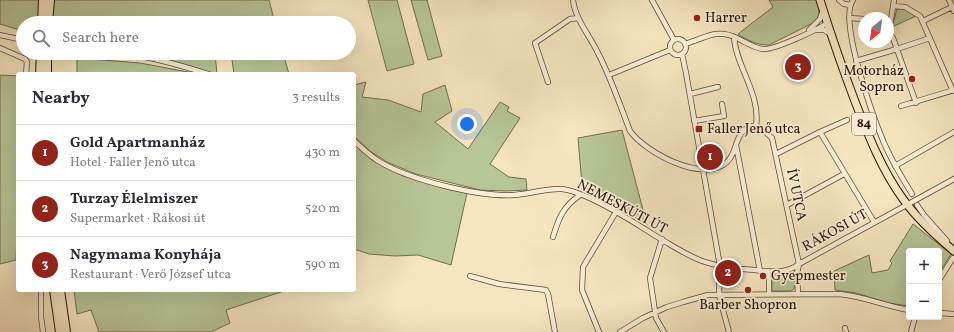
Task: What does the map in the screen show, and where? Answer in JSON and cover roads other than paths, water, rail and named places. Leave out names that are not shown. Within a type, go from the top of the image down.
[{"type":"highway","points":[[42,16],[43,0]]},
{"type":"highway","points":[[49,16],[50,0]]},
{"type":"highway","points":[[40,72],[41,60]]},
{"type":"highway","points":[[47,60],[47,72]]},
{"type":"highway","points":[[54,292],[60,332]]},
{"type":"highway","points":[[60,292],[66,332]]},
{"type":"main road","name":"84","points":[[820,0],[843,68],[873,148],[891,180],[907,204],[954,254]]},
{"type":"street","points":[[573,0],[578,18],[609,75],[630,131],[636,139],[666,158],[681,165],[702,170],[711,170],[726,164],[730,159],[742,132],[749,127],[756,126],[754,99],[735,48],[734,37]]},
{"type":"street","points":[[652,0],[674,40]]},
{"type":"street","points":[[840,0],[844,4],[850,5]]},
{"type":"street","points":[[853,0],[850,5],[849,18],[850,32],[856,61],[884,143],[895,166],[912,194]]},
{"type":"street","points":[[892,12],[894,0]]},
{"type":"street","points":[[924,21],[953,9],[949,0]]},
{"type":"street","points":[[893,6],[905,7],[920,16],[924,21],[953,90],[916,103],[901,106]]},
{"type":"street","points":[[805,34],[817,23],[821,17],[823,9]]},
{"type":"street","points":[[548,82],[534,43],[570,19],[578,18]]},
{"type":"street","points":[[849,18],[858,19]]},
{"type":"street","points":[[817,23],[828,23]]},
{"type":"street","points":[[685,44],[716,33],[726,34],[755,47],[771,49],[828,23]]},
{"type":"street","points":[[805,34],[820,29],[826,30],[831,34]]},
{"type":"street","points":[[0,35],[16,38]]},
{"type":"street","points":[[856,61],[897,50],[930,38]]},
{"type":"street","points":[[674,40],[682,40],[685,44],[685,51],[682,54],[720,266],[719,295],[729,332]]},
{"type":"street","points":[[670,50],[670,45],[674,40]]},
{"type":"street","points":[[894,41],[916,103]]},
{"type":"street","points":[[0,48],[16,55]]},
{"type":"street","points":[[609,75],[670,50]]},
{"type":"street","points":[[670,50],[675,55],[682,54]]},
{"type":"street","points":[[26,60],[27,62],[26,72]]},
{"type":"street","points":[[158,60],[202,72]]},
{"type":"street","points":[[690,94],[718,87]]},
{"type":"street","points":[[694,121],[724,116],[722,104]]},
{"type":"street","name":"ÍV UTCA","points":[[776,154],[847,120]]},
{"type":"street","name":"ÍV UTCA","points":[[756,126],[764,130],[772,138],[799,264],[797,273],[798,294]]},
{"type":"street","points":[[820,132],[874,222]]},
{"type":"street","points":[[895,166],[954,132]]},
{"type":"street","name":"NEMESKÚTI ÚT","points":[[356,143],[386,165],[419,178],[468,191],[508,195],[530,194],[552,189],[563,189],[580,195],[616,212],[689,255],[702,261],[720,266]]},
{"type":"street","points":[[736,145],[760,271]]},
{"type":"street","points":[[787,206],[844,174]]},
{"type":"street","name":"RÁKOSI ÚT","points":[[720,266],[760,271],[786,271],[793,269],[799,264],[874,222],[954,179]]},
{"type":"street","points":[[553,237],[564,210],[569,203],[580,195]]},
{"type":"street","points":[[917,205],[954,248]]},
{"type":"street","points":[[599,332],[582,290],[583,268],[616,212]]},
{"type":"street","points":[[662,239],[650,278],[654,313],[664,332]]},
{"type":"street","points":[[942,275],[954,254]]},
{"type":"street","points":[[769,271],[769,294]]},
{"type":"street","points":[[470,276],[499,284],[546,290],[555,332]]},
{"type":"street","points":[[41,292],[43,332]]},
{"type":"street","points":[[620,332],[654,313],[682,302],[708,295],[847,294],[906,309]]},
{"type":"street","points":[[942,313],[954,314]]},
{"type":"street","points":[[911,332],[914,320]]},
{"type":"place","name":"Harrer","points":[[697,18]]},
{"type":"place","name":"Nagymama Konyhája","points":[[798,67]]},
{"type":"place","name":"Motorház Sopron","points":[[912,79]]},
{"type":"place","name":"Faller Jenő utca","points":[[699,129]]},
{"type":"place","name":"Gold Apartmanház","points":[[710,157]]},
{"type":"place","name":"Turzay Élelmiszer","points":[[728,273]]},
{"type":"place","name":"Gyepmester","points":[[763,276]]},
{"type":"place","name":"Barber Shopron","points":[[748,290]]}]
